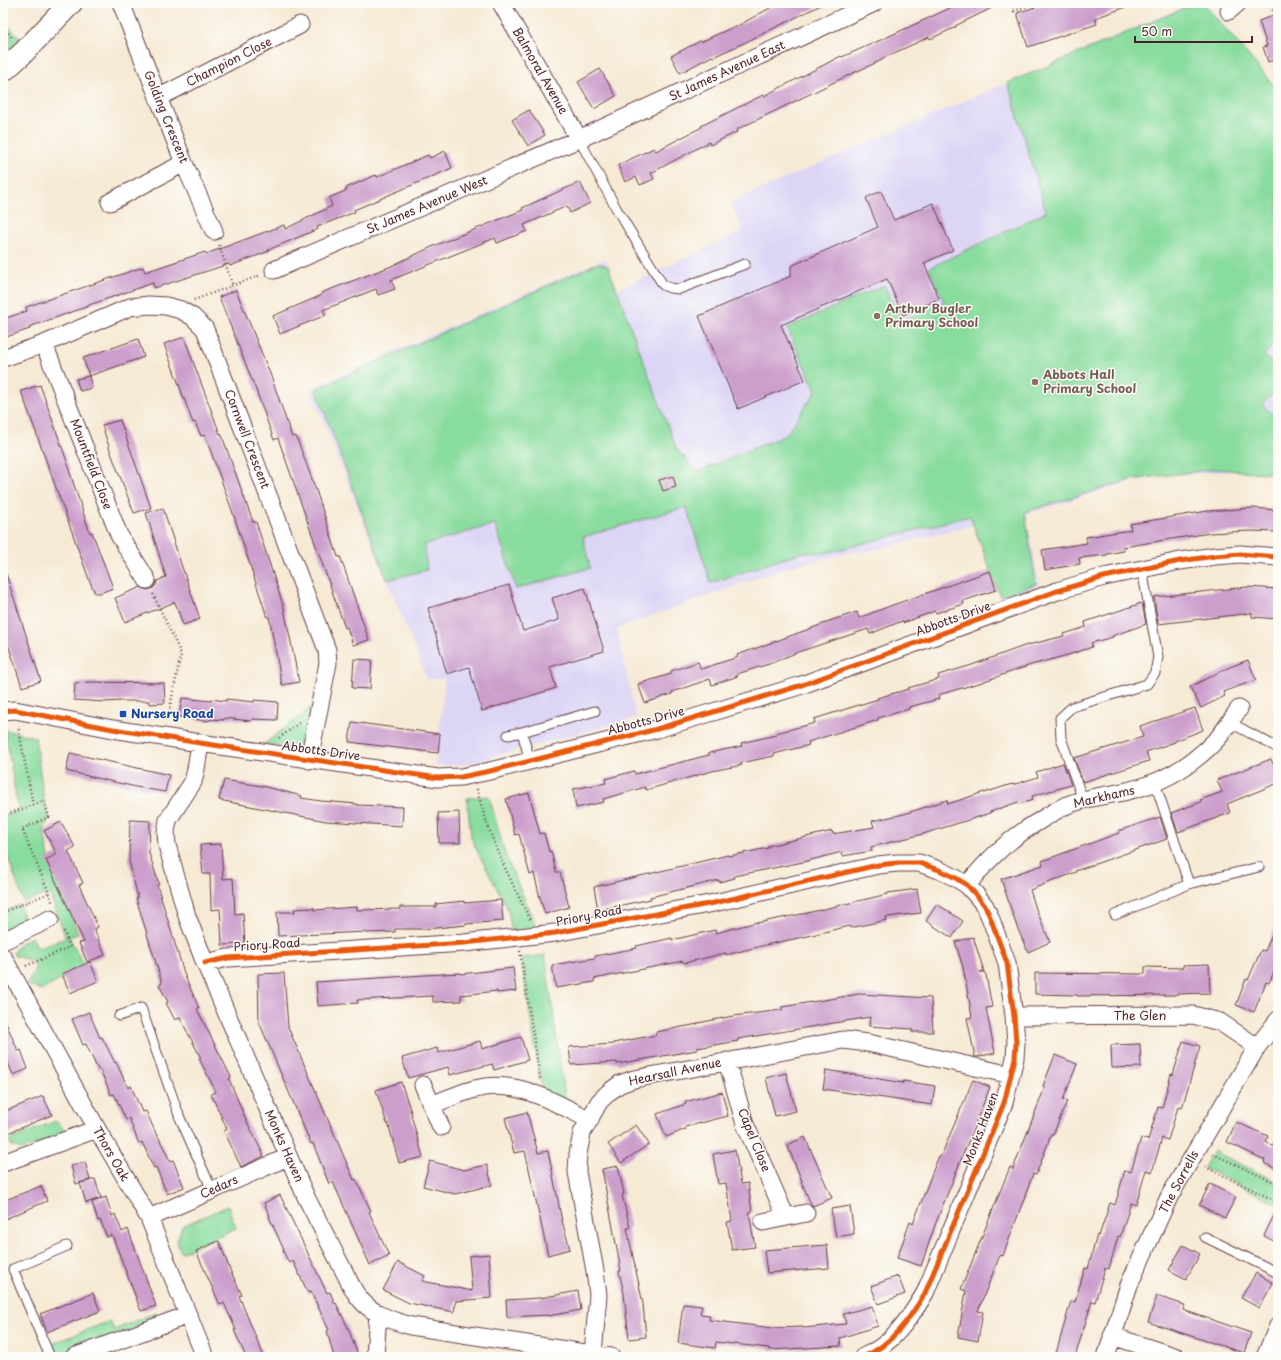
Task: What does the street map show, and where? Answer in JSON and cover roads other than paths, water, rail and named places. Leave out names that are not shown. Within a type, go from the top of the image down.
[{"type":"street","points":[[3,71],[24,53],[71,3]]},
{"type":"street","name":"Golding Crescent","points":[[121,3],[184,162],[214,231]]},
{"type":"street","name":"Balmoral Avenue","points":[[501,3],[579,139]]},
{"type":"street","name":"St James Avenue East","points":[[579,139],[874,3]]},
{"type":"street","name":"Champion Close","points":[[158,98],[300,25]]},
{"type":"street","name":"St James Avenue West","points":[[274,270],[579,139]]},
{"type":"street","points":[[110,202],[184,162]]},
{"type":"street","name":"Cornwell Crescent","points":[[3,358],[44,344],[130,307],[149,305],[166,306],[181,310],[193,317],[206,329],[327,650],[328,663],[309,760]]},
{"type":"street","name":"Mountfield Close","points":[[44,344],[119,535],[147,580]]},
{"type":"street","name":"Abbotts Drive","points":[[9,710],[113,729],[309,760],[438,778],[461,777],[656,730],[799,686],[1057,591],[1104,577],[1180,561],[1215,556],[1240,554],[1278,557]]},
{"type":"street","name":"Markhams","points":[[966,885],[997,852],[1018,834],[1065,806],[1083,800],[1145,787],[1165,779],[1184,768],[1218,738],[1234,715]]},
{"type":"street","name":"Monks Haven","points":[[200,743],[193,782],[168,820],[166,832],[167,845],[187,916],[205,962],[306,1198],[351,1285],[360,1299],[368,1307],[393,1321],[411,1326],[611,1357]]},
{"type":"street","name":"Priory Road","points":[[205,962],[228,958],[464,943],[538,935],[714,903],[878,865],[919,863],[939,870],[966,885]]},
{"type":"street","name":"Monks Haven","points":[[868,1356],[883,1345],[899,1329],[914,1311],[925,1293],[1004,1103],[1015,1058],[1014,1016],[1006,963],[990,917],[981,901],[966,885]]},
{"type":"street","points":[[3,941],[50,919]]},
{"type":"street","name":"Thors Oak","points":[[3,957],[97,1129],[149,1218],[205,1357]]},
{"type":"street","name":"The Glen","points":[[1014,1016],[1193,1015],[1220,1022],[1257,1047]]},
{"type":"street","name":"The Sorrells","points":[[1106,1357],[1130,1285],[1169,1197],[1257,1047],[1278,1020]]},
{"type":"street","name":"Hearsall Avenue","points":[[594,1354],[598,1295],[577,1172],[578,1154],[582,1133],[599,1102],[620,1084],[634,1079],[843,1040],[868,1043],[1011,1075]]},
{"type":"street","name":"Capel Close","points":[[727,1061],[745,1124],[786,1217]]},
{"type":"street","points":[[423,1085],[441,1127]]},
{"type":"street","points":[[432,1105],[476,1089],[496,1087],[515,1088],[543,1096],[590,1120]]},
{"type":"street","points":[[3,1163],[97,1129]]},
{"type":"street","name":"Cedars","points":[[149,1218],[288,1156]]},
{"type":"street","points":[[763,1222],[806,1213]]},
{"type":"street","points":[[375,1357],[378,1313]]},
{"type":"street","points":[[74,1357],[188,1314]]},
{"type":"street","points":[[1265,1357],[1278,1326]]},
{"type":"street","points":[[1112,1336],[1177,1357]]},
{"type":"lane","points":[[579,139],[616,208],[663,285],[670,288],[679,288],[745,264]]},
{"type":"lane","points":[[1083,800],[1061,738],[1060,718],[1072,707],[1147,684],[1156,673],[1158,657],[1142,569]]},
{"type":"lane","points":[[508,735],[595,711]]},
{"type":"lane","points":[[1234,715],[1278,748]]},
{"type":"lane","points":[[522,732],[530,761]]},
{"type":"lane","points":[[1155,783],[1189,884]]},
{"type":"lane","points":[[1115,915],[1189,884],[1259,867]]},
{"type":"lane","points":[[119,1016],[141,1008],[180,1118],[212,1190]]},
{"type":"lane","points":[[1206,1237],[1278,1273]]},
{"type":"lane","points":[[50,1357],[13,1269],[67,1246]]},
{"type":"place","name":"Arthur Bugler Primary School","points":[[877,316]]},
{"type":"place","name":"Abbots Hall Primary School","points":[[1035,382]]},
{"type":"place","name":"Nursery Road","points":[[123,714]]}]
